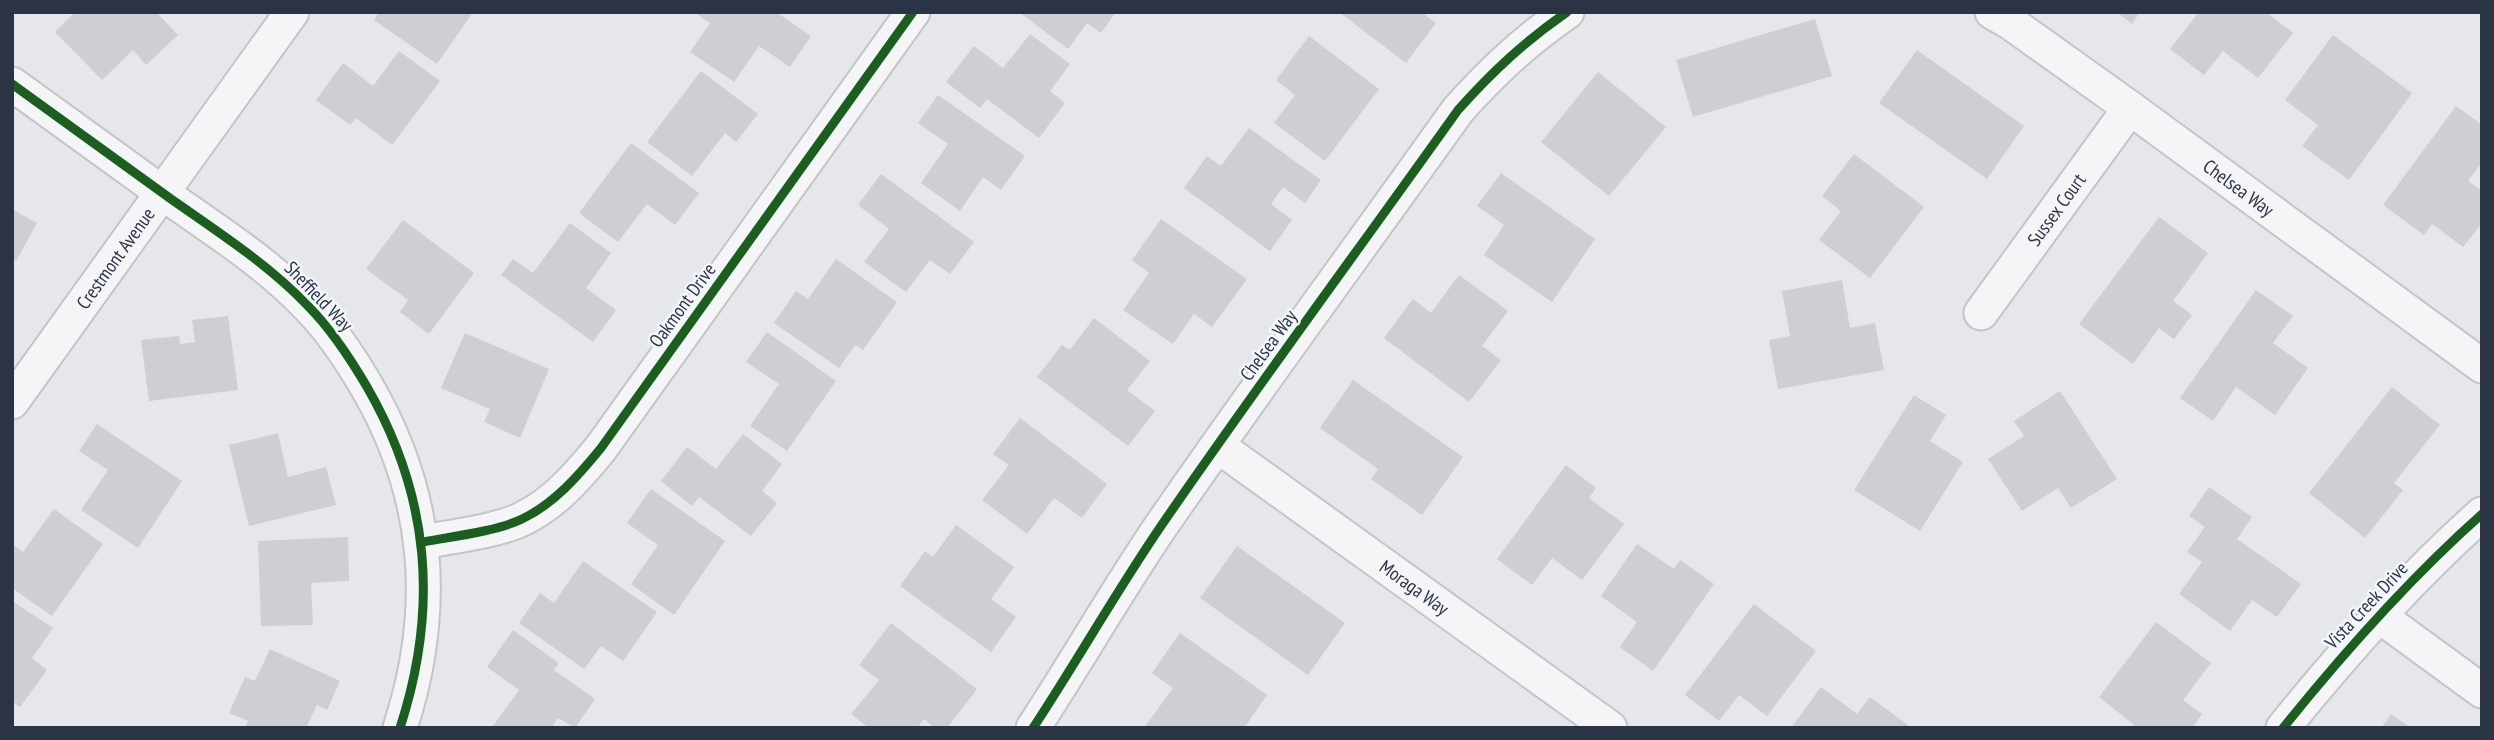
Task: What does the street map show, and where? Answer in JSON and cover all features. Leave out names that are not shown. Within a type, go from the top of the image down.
[{"type":"street","name":"Crestmont Avenue","points":[[12,402],[292,12]]},
{"type":"street","name":"Oakmont Drive","points":[[422,542],[521,520],[552,500],[579,475],[913,12]]},
{"type":"street","name":"Chelsea Way","points":[[1033,728],[1072,669],[1112,599],[1458,110],[1495,69],[1535,34],[1567,12]]},
{"type":"street","name":"Chelsea Way","points":[[1992,12],[2130,108],[2482,366]]},
{"type":"street","name":"Sheffield Way","points":[[12,84],[266,267],[309,306],[344,348],[383,414],[405,469],[422,542],[424,581],[417,660],[400,728]]},
{"type":"street","name":"Sussex Court","points":[[1980,313],[2130,108]]},
{"type":"street","name":"Moraga Way","points":[[1218,446],[1610,728]]},
{"type":"street","name":"Vista Creek Drive","points":[[2283,728],[2342,654],[2378,615],[2427,564],[2482,514]]},
{"type":"street","points":[[2378,615],[2482,691]]},
{"type":"building","points":[[75,12],[156,12],[178,35],[146,65],[133,50],[102,80],[55,32]]},
{"type":"building","points":[[379,12],[473,12],[437,64],[374,20]]},
{"type":"building","points":[[694,12],[776,12],[811,36],[790,67],[759,46],[734,82],[690,52],[710,23]]},
{"type":"building","points":[[1019,12],[1116,12],[1101,33],[1087,23],[1068,49]]},
{"type":"building","points":[[1339,12],[1421,12],[1436,23],[1406,63]]},
{"type":"building","points":[[2117,12],[2140,12],[2132,24]]},
{"type":"building","points":[[2199,12],[2266,12],[2293,33],[2258,78],[2223,51],[2204,75],[2170,49]]},
{"type":"building","points":[[1815,19],[1832,76],[1693,117],[1676,60]]},
{"type":"building","points":[[1030,34],[1070,64],[1050,91],[1065,103],[1039,138],[987,99],[980,108],[946,82],[974,46],[1003,68]]},
{"type":"building","points":[[2333,35],[2412,93],[2349,180],[2302,146],[2318,125],[2285,100]]},
{"type":"building","points":[[1309,36],[1379,89],[1325,161],[1274,123],[1295,95],[1276,80]]},
{"type":"building","points":[[1917,50],[2024,126],[1987,179],[1879,103]]},
{"type":"building","points":[[399,51],[440,81],[392,145],[356,118],[350,125],[316,100],[343,63],[373,86]]},
{"type":"building","points":[[701,71],[758,114],[736,142],[725,133],[692,176],[647,142]]},
{"type":"building","points":[[1598,72],[1666,127],[1609,196],[1541,142]]},
{"type":"building","points":[[938,95],[1025,156],[1001,190],[983,177],[960,211],[921,183],[948,144],[918,123]]},
{"type":"building","points":[[2456,106],[2482,125],[2482,162],[2468,181],[2482,191],[2482,223],[2463,247],[2432,224],[2424,235],[2383,205]]},
{"type":"building","points":[[1249,128],[1321,180],[1305,203],[1283,187],[1271,204],[1292,220],[1270,251],[1184,188],[1207,156],[1221,166]]},
{"type":"building","points":[[631,143],[699,193],[675,225],[647,204],[618,242],[579,213]]},
{"type":"building","points":[[1854,154],[1924,207],[1870,278],[1819,240],[1841,211],[1822,196]]},
{"type":"building","points":[[1501,173],[1595,239],[1552,302],[1484,255],[1504,225],[1477,206]]},
{"type":"building","points":[[881,174],[974,242],[950,274],[930,260],[906,292],[864,262],[889,229],[858,205]]},
{"type":"building","points":[[12,209],[37,223],[16,261],[12,259]]},
{"type":"building","points":[[2159,217],[2208,253],[2173,301],[2192,315],[2174,339],[2159,328],[2133,364],[2079,324]]},
{"type":"building","points":[[1161,219],[1247,279],[1212,327],[1194,314],[1173,344],[1123,310],[1149,273],[1132,260]]},
{"type":"building","points":[[403,220],[474,273],[429,334],[400,312],[408,300],[366,269]]},
{"type":"building","points":[[570,223],[611,253],[586,288],[616,310],[593,342],[501,275],[513,259],[533,273]]},
{"type":"building","points":[[836,259],[897,302],[863,350],[855,345],[839,368],[774,323],[796,291],[808,299]]},
{"type":"building","points":[[1459,275],[1508,311],[1482,346],[1501,360],[1469,402],[1384,338],[1413,299],[1431,313]]},
{"type":"building","points":[[1842,280],[1850,328],[1875,323],[1884,370],[1778,389],[1769,340],[1790,336],[1782,291]]},
{"type":"building","points":[[2256,290],[2293,316],[2273,343],[2308,368],[2275,415],[2236,387],[2213,421],[2180,398]]},
{"type":"building","points":[[228,316],[238,390],[149,401],[141,340],[179,336],[180,344],[195,342],[192,320]]},
{"type":"building","points":[[1094,318],[1150,361],[1127,390],[1155,411],[1128,446],[1037,377],[1062,345],[1070,350]]},
{"type":"building","points":[[767,332],[836,381],[787,451],[750,426],[779,384],[746,362]]},
{"type":"building","points":[[465,333],[549,369],[520,438],[484,422],[490,409],[441,388]]},
{"type":"building","points":[[1353,380],[1463,457],[1422,515],[1371,479],[1378,469],[1320,428]]},
{"type":"building","points":[[2392,387],[2440,425],[2394,483],[2403,490],[2365,538],[2309,493]]},
{"type":"building","points":[[2060,391],[2117,479],[2071,508],[2058,488],[2022,511],[1988,459],[2024,436],[2014,421]]},
{"type":"building","points":[[1914,395],[1946,415],[1930,441],[1963,462],[1920,531],[1854,490]]},
{"type":"building","points":[[1020,418],[1107,484],[1082,518],[1054,498],[1027,534],[982,500],[1009,465],[993,454]]},
{"type":"building","points":[[97,424],[182,481],[138,548],[81,510],[108,470],[79,451]]},
{"type":"building","points":[[278,433],[288,477],[326,467],[336,505],[249,526],[229,445]]},
{"type":"building","points":[[743,434],[782,464],[762,491],[777,503],[751,536],[699,497],[692,506],[661,481],[687,447],[716,469]]},
{"type":"building","points":[[1566,465],[1596,488],[1589,498],[1624,524],[1582,580],[1552,558],[1532,585],[1497,559]]},
{"type":"building","points":[[2209,487],[2252,517],[2237,539],[2301,584],[2277,617],[2252,600],[2230,631],[2179,594],[2202,562],[2187,552],[2205,527],[2189,516]]},
{"type":"building","points":[[651,489],[725,541],[674,615],[631,584],[658,545],[627,523]]},
{"type":"building","points":[[54,509],[103,544],[52,616],[12,588],[12,544],[23,552]]},
{"type":"building","points":[[956,525],[1014,567],[991,599],[1016,617],[991,652],[900,586],[925,551],[933,557]]},
{"type":"building","points":[[348,537],[349,581],[311,583],[313,625],[261,626],[258,541]]},
{"type":"building","points":[[1637,544],[1674,569],[1680,560],[1714,584],[1653,671],[1620,647],[1637,622],[1601,596]]},
{"type":"building","points":[[1237,546],[1345,623],[1308,675],[1200,598]]},
{"type":"building","points":[[583,561],[657,612],[623,661],[601,646],[584,669],[519,623],[540,593],[554,603]]},
{"type":"building","points":[[12,601],[53,628],[32,658],[47,670],[20,707],[12,701]]},
{"type":"building","points":[[1754,604],[1816,651],[1767,716],[1739,695],[1719,721],[1685,695]]},
{"type":"building","points":[[2156,622],[2211,663],[2183,700],[2202,714],[2192,728],[2138,728],[2099,697]]},
{"type":"building","points":[[891,623],[977,689],[947,728],[935,728],[924,719],[917,728],[869,728],[851,714],[879,680],[859,665]]},
{"type":"building","points":[[513,630],[559,663],[554,670],[595,699],[575,728],[558,718],[551,728],[493,726],[519,690],[487,667]]},
{"type":"building","points":[[1180,633],[1267,695],[1244,728],[1144,728],[1173,688],[1152,673]]},
{"type":"building","points":[[270,649],[340,681],[327,710],[317,705],[306,728],[245,728],[248,721],[229,713],[245,677],[255,681]]},
{"type":"building","points":[[1821,687],[1857,714],[1870,697],[1912,728],[1791,728]]},
{"type":"building","points":[[2391,714],[2411,728],[2381,728]]},
{"type":"cycle path","points":[[422,542],[474,533],[522,519],[545,505],[575,478],[601,448],[913,12]]},
{"type":"cycle path","points":[[1033,728],[1161,526],[1458,110],[1510,58],[1567,12]]},
{"type":"cycle path","points":[[12,84],[276,276],[325,325],[361,376],[388,428],[404,469],[422,553],[420,639],[400,728]]},
{"type":"cycle path","points":[[2283,728],[2378,616],[2482,514]]}]
